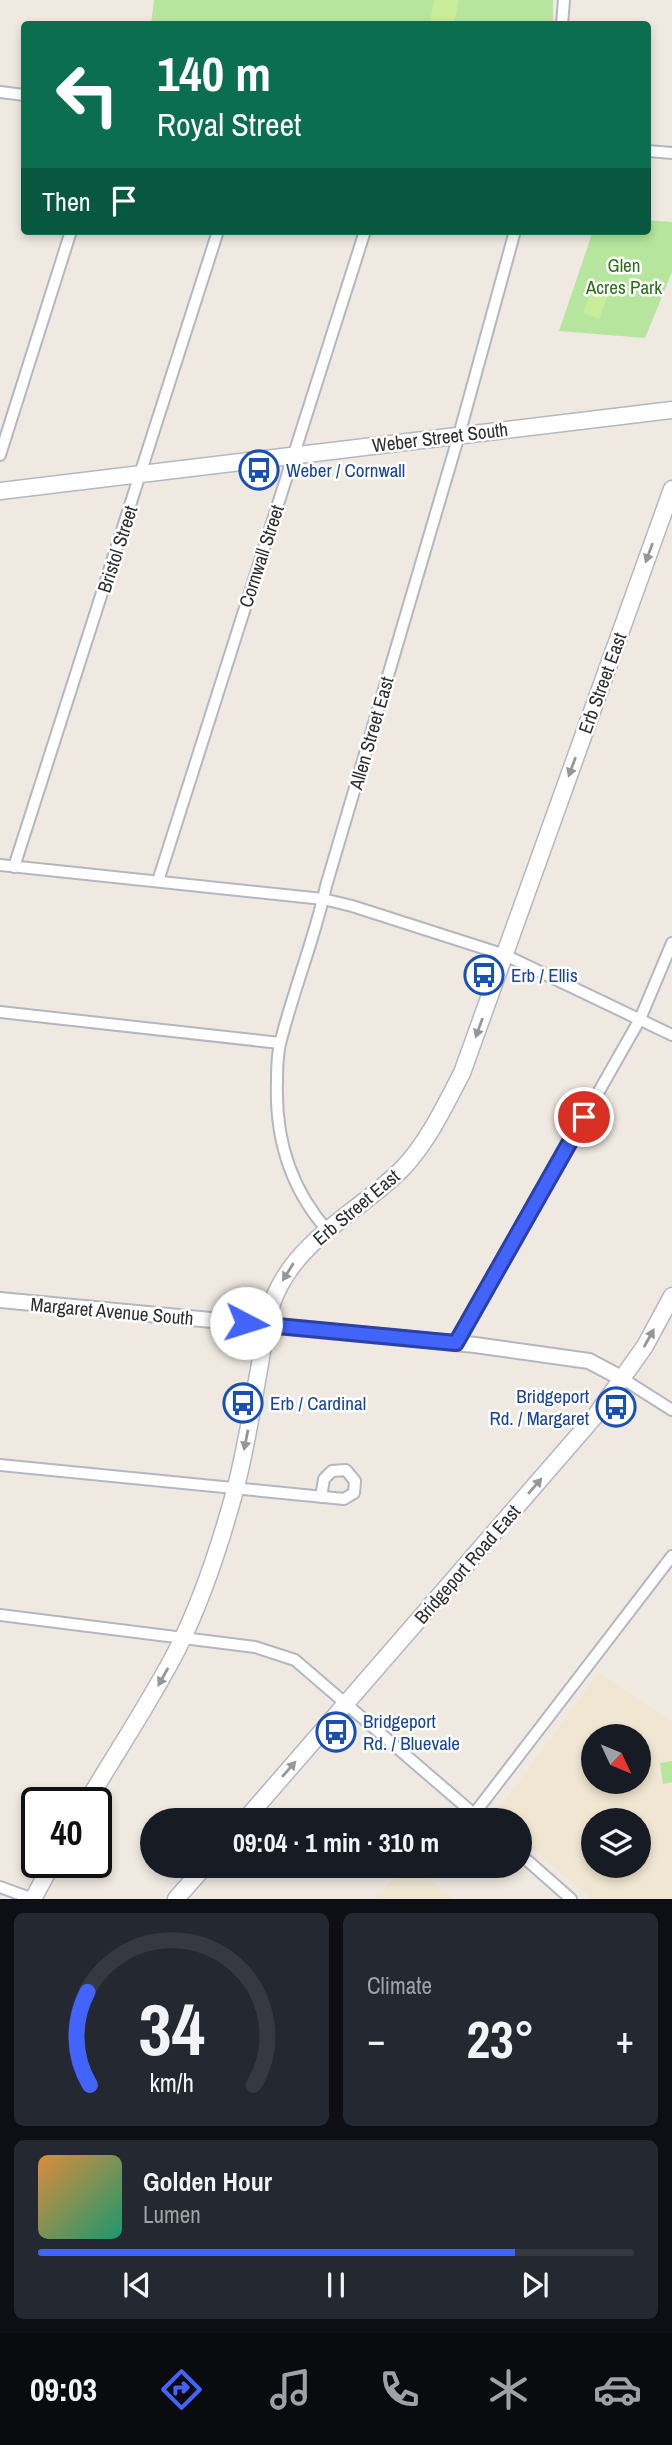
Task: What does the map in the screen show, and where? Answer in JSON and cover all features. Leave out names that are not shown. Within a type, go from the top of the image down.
[{"type":"main road","name":"Weber Street South","points":[[0,491],[672,410]]},
{"type":"main road","name":"Erb Street East","points":[[95,1787],[184,1637],[224,1529],[235,1490],[266,1324],[277,1291],[299,1255],[385,1185],[423,1144],[462,1073],[672,489]]},
{"type":"main road","name":"Bridgeport Road East","points":[[255,1808],[596,1415],[645,1346],[672,1296]]},
{"type":"main road","points":[[33,1899],[44,1878]]},
{"type":"main road","points":[[176,1899],[194,1878]]},
{"type":"street","points":[[562,21],[564,0]]},
{"type":"street","points":[[0,92],[21,95]]},
{"type":"street","points":[[651,151],[672,153]]},
{"type":"street","points":[[0,455],[70,235]]},
{"type":"street","name":"Bristol Street","points":[[15,867],[217,235]]},
{"type":"street","name":"Cornwall Street","points":[[158,881],[364,235]]},
{"type":"street","name":"Allen Street East","points":[[327,1230],[310,1210],[298,1189],[283,1151],[276,1110],[280,1043],[459,435],[514,235]]},
{"type":"street","points":[[0,865],[323,900],[352,906],[505,955],[672,1035]]},
{"type":"street","points":[[456,1343],[640,1019],[672,943]]},
{"type":"street","points":[[0,1012],[280,1043]]},
{"type":"street","name":"Margaret Avenue South","points":[[0,1300],[456,1343],[589,1361],[623,1379]]},
{"type":"street","points":[[623,1379],[672,1410]]},
{"type":"street","points":[[0,1465],[321,1497]]},
{"type":"street","points":[[485,1808],[672,1556]]},
{"type":"street","points":[[0,1615],[256,1647],[295,1660],[467,1808]]},
{"type":"street","points":[[532,1865],[570,1899]]},
{"type":"street","points":[[0,1887],[33,1899]]},
{"type":"shaded area","points":[[599,1673],[672,1722],[672,1899],[592,1899],[532,1848],[532,1808],[500,1808]]},
{"type":"shaded area","points":[[394,1878],[428,1878],[453,1899],[375,1899]]},
{"type":"green space","points":[[154,0],[553,0],[553,21],[151,21]]},
{"type":"green space","points":[[434,0],[459,0],[455,21],[430,21]]},
{"type":"green space","name":"Glen Acres Park","points":[[651,220],[672,222],[672,272],[645,338],[559,331],[592,235],[651,235]]},
{"type":"green space","points":[[591,292],[607,298],[599,319],[583,313]]},
{"type":"green space","points":[[672,1761],[672,1782],[663,1784],[660,1763]]},
{"type":"place","name":"Weber / Cornwall","points":[[259,470]]},
{"type":"place","name":"Erb / Ellis","points":[[484,975]]},
{"type":"place","name":"Erb / Cardinal","points":[[243,1403]]},
{"type":"place","name":"Bridgeport Rd. / Margaret","points":[[616,1407]]},
{"type":"place","name":"Bridgeport Rd. / Bluevale","points":[[336,1732]]},
{"type":"route","points":[[246,1323],[456,1343],[584,1117]]}]
